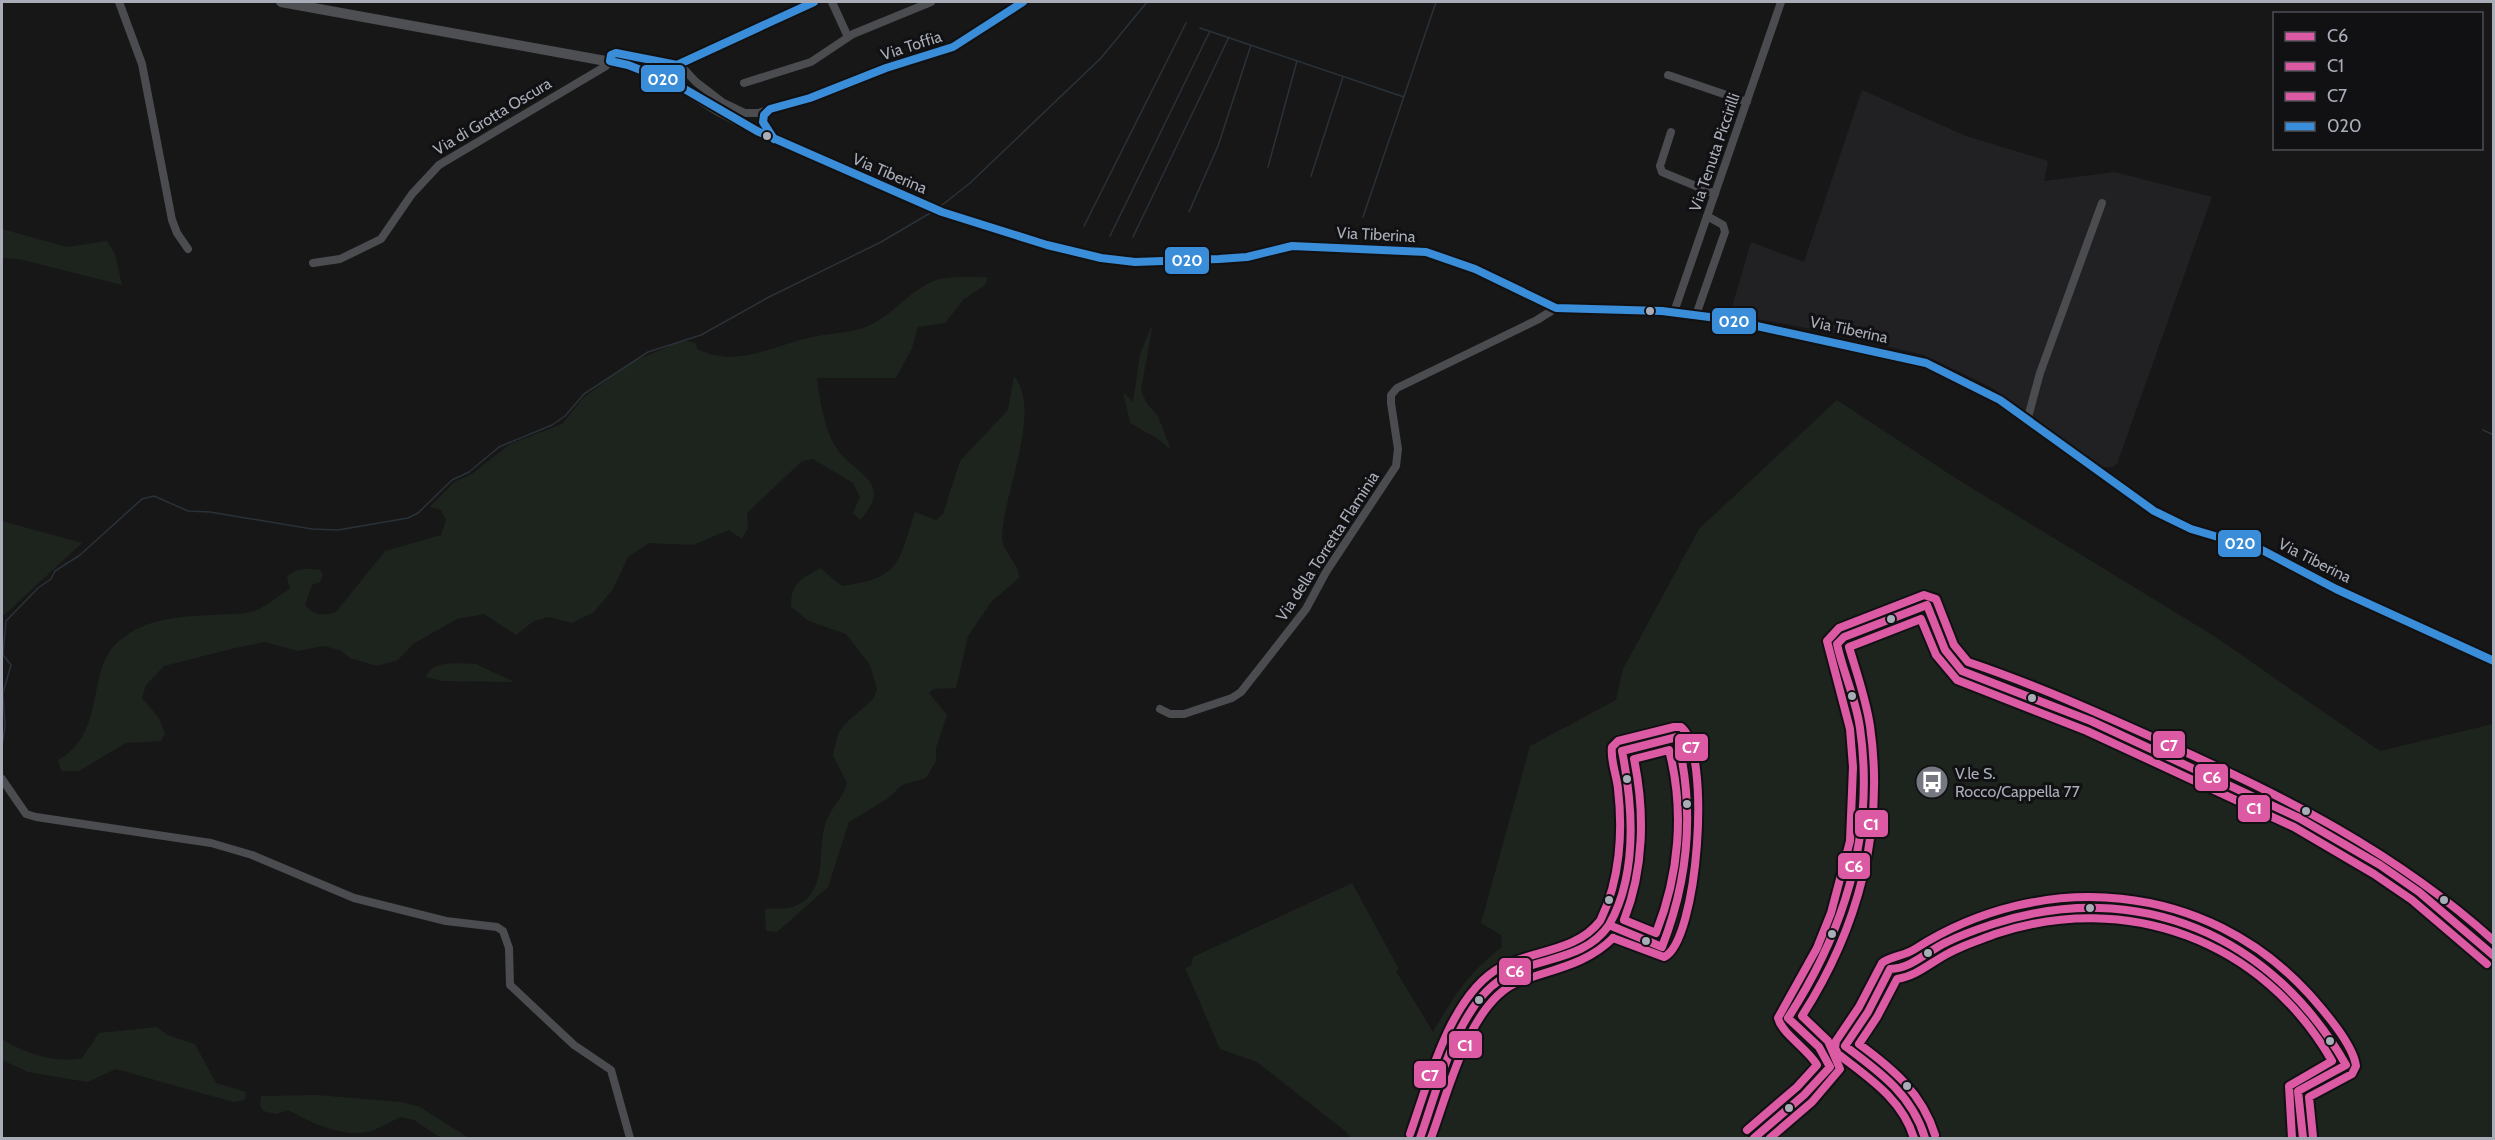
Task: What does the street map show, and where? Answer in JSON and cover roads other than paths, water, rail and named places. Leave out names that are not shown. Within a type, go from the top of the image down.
[{"type":"main road","name":"Via Tiberina","points":[[281,2],[628,64],[676,84],[717,110],[760,127],[774,139],[942,212],[1047,245],[1101,258],[1135,262],[1247,257],[1292,246],[1426,252],[1474,269],[1556,308],[1674,312],[1696,315],[1830,340],[1926,363],[1982,389],[2154,511],[2191,529],[2262,550],[2336,589],[2493,661]]},
{"type":"street","points":[[119,2],[142,64],[172,220],[177,233],[188,249]]},
{"type":"street","points":[[610,61],[616,53],[671,65],[679,64],[814,2]]},
{"type":"street","points":[[832,2],[848,37]]},
{"type":"street","points":[[744,83],[811,62],[848,37],[931,2]]},
{"type":"street","name":"Via Toffia","points":[[767,111],[953,47],[1023,2]]},
{"type":"street","name":"Via Tenuta Piccirilli","points":[[1674,312],[1780,2]]},
{"type":"street","name":"Via di Grotta Oscura","points":[[313,263],[340,259],[381,239],[426,176],[439,165],[606,66],[610,61]]},
{"type":"street","points":[[679,64],[696,82],[722,102],[747,114],[767,111]]},
{"type":"street","points":[[1668,75],[1747,102]]},
{"type":"street","points":[[760,127],[767,111]]},
{"type":"street","points":[[1671,132],[1660,166],[1662,172],[1715,194]]},
{"type":"street","points":[[2027,421],[2040,373],[2102,203]]},
{"type":"street","points":[[1696,315],[1725,232],[1723,225],[1707,216]]},
{"type":"street","name":"Via della Torretta Flaminia","points":[[1160,709],[1170,714],[1184,714],[1236,696],[1298,620],[1396,466],[1398,449],[1391,395],[1397,388],[1537,320],[1556,308]]},
{"type":"street","points":[[2,779],[26,814],[211,843],[252,855],[354,898],[446,921],[488,925],[503,931],[509,948],[510,985],[574,1046],[610,1070],[630,1138]]},
{"type":"waterway","points":[[941,206],[970,183],[1101,58],[1147,2]]},
{"type":"waterway","points":[[1363,217],[1436,2]]},
{"type":"waterway","points":[[1084,226],[1186,23]]},
{"type":"waterway","points":[[1200,28],[1404,97]]},
{"type":"waterway","points":[[1110,236],[1210,31]]},
{"type":"waterway","points":[[1133,237],[1229,37]]},
{"type":"waterway","points":[[1189,212],[1218,146],[1251,45]]},
{"type":"waterway","points":[[1268,167],[1297,61]]},
{"type":"waterway","points":[[1311,176],[1343,77]]},
{"type":"waterway","points":[[2,746],[5,727],[3,693],[11,665],[3,655],[6,621],[38,588],[51,579],[55,571],[80,555],[142,499],[154,496],[188,511],[210,512],[312,529],[338,530],[408,518],[418,513],[452,480],[469,472],[499,447],[552,425],[565,416],[584,394],[648,352],[701,335],[769,297],[881,242],[932,212]]},
{"type":"waterway","points":[[2483,430],[2494,435]]},
{"type":"place","name":"V.le S. Rocco/Cappella 77","points":[[1932,782]]}]
